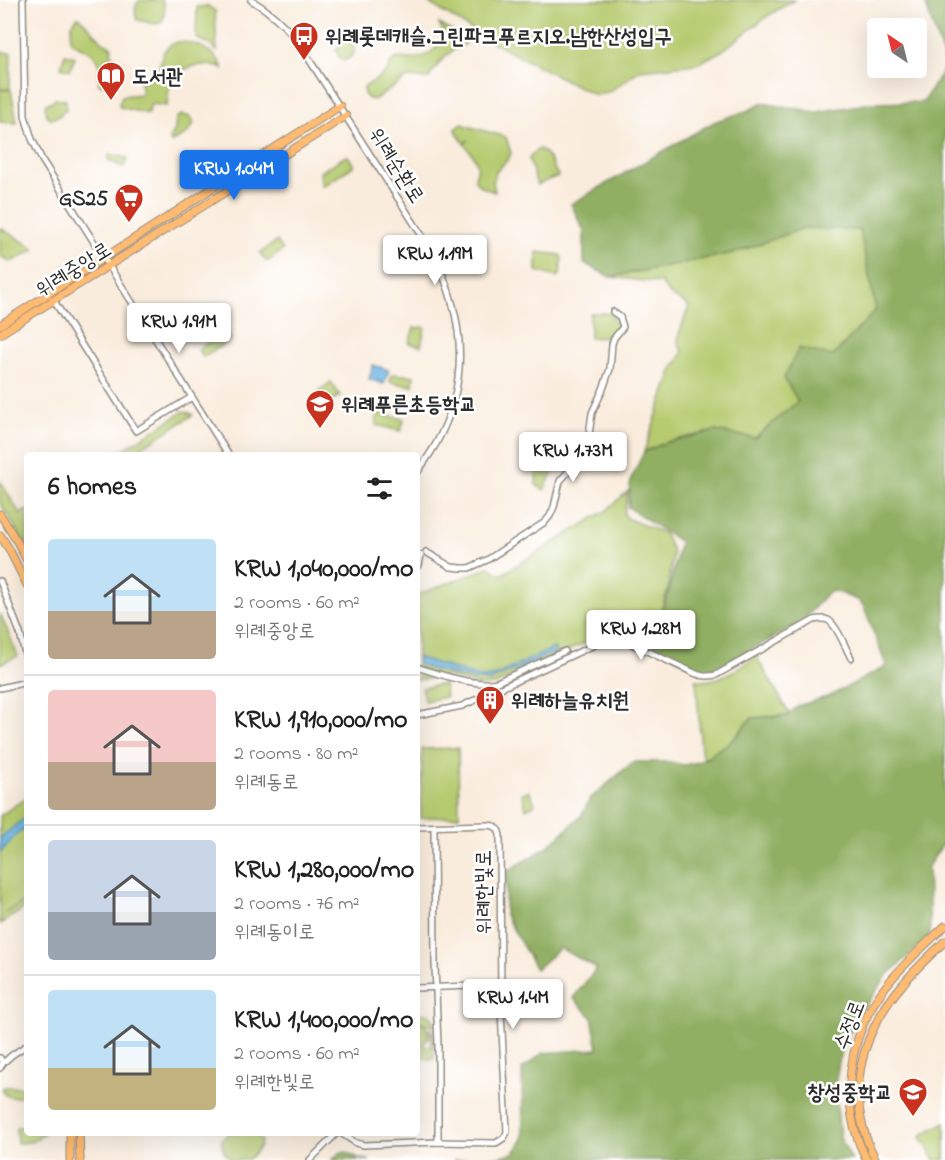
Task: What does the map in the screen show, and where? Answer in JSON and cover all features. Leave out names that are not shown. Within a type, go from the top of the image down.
[{"type":"main road","name":"위례중앙로","points":[[0,325],[340,106]]},
{"type":"main road","name":"위례중앙로","points":[[0,334],[346,116]]},
{"type":"main road","points":[[0,514],[24,555]]},
{"type":"main road","points":[[0,535],[24,579]]},
{"type":"main road","points":[[934,936],[945,920]]},
{"type":"main road","name":"수정로","points":[[867,1160],[856,1134],[851,1111],[849,1085],[857,1041],[870,1010],[888,984],[945,926]]},
{"type":"main road","name":"수정로","points":[[876,1160],[864,1129],[858,1092],[860,1069],[866,1045],[883,1010],[902,984],[945,941]]},
{"type":"main road","points":[[70,1136],[70,1160]]},
{"type":"main road","points":[[79,1136],[80,1160]]},
{"type":"street","points":[[23,0],[25,116],[32,139],[42,160],[227,452]]},
{"type":"street","name":"위례순환로","points":[[251,0],[275,16],[298,42],[433,253],[445,279],[455,311],[459,338],[459,374],[453,405],[443,430],[420,468]]},
{"type":"street","points":[[54,301],[136,431],[192,397]]},
{"type":"street","points":[[420,563],[424,553],[451,567],[469,568],[512,544],[541,525],[550,516],[560,481],[581,457],[588,442],[592,413],[610,369],[612,344],[623,327],[620,317],[613,312]]},
{"type":"street","points":[[0,581],[24,650]]},
{"type":"street","points":[[420,713],[462,706],[605,640],[622,640],[698,676],[707,677],[716,675],[820,618],[828,620],[835,626],[851,658]]},
{"type":"street","points":[[420,668],[480,684],[491,684],[565,651]]},
{"type":"street","points":[[0,688],[24,683]]},
{"type":"street","name":"위례한빛로","points":[[345,1136],[364,1145],[438,1142],[496,1143],[504,1138],[507,1132],[501,985],[500,835],[498,829],[488,825],[420,827]]},
{"type":"street","points":[[434,827],[438,1142]]},
{"type":"street","points":[[420,988],[501,985]]},
{"type":"street","points":[[1,1061],[24,1047]]},
{"type":"street","points":[[310,1160],[335,1136]]},
{"type":"green space","points":[[140,0],[162,0],[165,12],[160,23],[153,24],[137,20],[136,9]]},
{"type":"green space","points":[[424,0],[794,0],[769,15],[723,50],[697,64],[640,70],[610,91],[595,95],[493,43]]},
{"type":"green space","points":[[924,0],[945,0],[945,62]]},
{"type":"green space","points":[[208,6],[215,11],[217,51],[196,38],[197,7]]},
{"type":"green space","points":[[77,17],[103,42],[112,47],[111,52],[116,71],[108,71],[105,85],[99,84],[100,67],[94,56],[70,40],[72,24]]},
{"type":"green space","points":[[439,24],[460,35],[466,44],[454,49],[445,57],[429,78],[409,78],[375,99],[366,97],[364,88],[385,73],[395,59],[414,59],[426,55],[439,44],[444,33]]},
{"type":"green space","points":[[347,38],[354,51],[352,56],[344,61],[341,60],[336,50]]},
{"type":"green space","points":[[177,42],[198,45],[211,52],[223,69],[209,65],[187,68],[175,76],[171,82],[167,106],[151,104],[148,114],[120,107],[122,96],[142,94],[140,82],[150,79],[157,73],[165,50]]},
{"type":"green space","points":[[0,52],[11,53],[10,89],[0,89]]},
{"type":"green space","points":[[65,54],[75,57],[70,70],[61,67]]},
{"type":"green space","points":[[945,67],[945,841],[928,866],[930,935],[886,977],[854,1021],[840,1057],[835,1084],[840,1138],[852,1160],[453,1160],[491,1158],[514,1153],[523,1139],[522,1069],[543,1053],[598,1049],[592,1017],[573,998],[597,968],[560,948],[536,969],[505,915],[506,872],[546,848],[582,815],[590,799],[633,762],[666,762],[684,765],[710,757],[737,736],[751,718],[787,716],[798,706],[830,696],[886,665],[863,605],[858,600],[834,591],[827,593],[807,616],[792,628],[714,669],[701,671],[643,640],[661,614],[680,542],[628,507],[631,479],[644,452],[667,442],[715,431],[755,438],[798,401],[784,378],[799,348],[833,356],[876,310],[860,230],[804,228],[734,253],[610,277],[584,263],[584,231],[571,204],[714,122],[763,103],[817,112],[872,103],[923,102]]},
{"type":"green space","points":[[0,90],[11,90],[17,123],[0,122]]},
{"type":"green space","points":[[55,99],[66,100],[66,109],[59,116],[51,119],[46,114],[45,105]]},
{"type":"green space","points":[[182,115],[191,117],[194,123],[185,135],[171,142],[176,118]]},
{"type":"green space","points":[[463,123],[506,137],[511,153],[496,172],[493,182],[495,192],[477,184],[476,162],[464,144],[469,140],[464,143],[455,129]]},
{"type":"green space","points":[[539,149],[548,157],[558,175],[537,185],[529,159]]},
{"type":"green space","points":[[110,154],[127,158],[125,166],[109,161]]},
{"type":"green space","points":[[346,156],[354,165],[322,186],[320,172]]},
{"type":"green space","points":[[0,228],[34,250],[13,261],[0,256]]},
{"type":"green space","points":[[804,228],[860,230],[876,310],[833,356],[799,401],[755,439],[715,431],[667,442],[644,452],[674,365],[683,351],[678,343],[679,334],[689,306],[671,295],[661,283],[610,277],[734,253]]},
{"type":"green space","points":[[277,241],[283,250],[267,262],[260,253]]},
{"type":"green space","points":[[537,252],[560,255],[562,258],[560,275],[556,277],[537,271]]},
{"type":"green space","points":[[590,313],[610,314],[616,326],[612,337],[590,338]]},
{"type":"green space","points":[[425,327],[421,346],[409,343],[414,328]]},
{"type":"green space","points":[[226,331],[231,340],[203,357],[198,349]]},
{"type":"green space","points":[[392,374],[414,376],[413,386],[390,382]]},
{"type":"green space","points":[[331,382],[340,396],[327,403],[319,391]]},
{"type":"green space","points":[[184,411],[193,415],[134,452],[119,452]]},
{"type":"green space","points":[[377,413],[404,419],[401,431],[376,425]]},
{"type":"green space","points":[[537,457],[559,460],[544,490],[536,485]]},
{"type":"green space","points":[[0,481],[20,514],[24,512],[24,542],[0,503]]},
{"type":"green space","points":[[628,491],[624,514],[628,519],[664,533],[673,552],[668,590],[659,614],[642,640],[620,633],[606,633],[495,685],[479,686],[447,676],[420,680],[420,594],[489,567],[501,575],[607,510]]},
{"type":"green space","points":[[0,613],[18,656],[0,664]]},
{"type":"green space","points":[[756,656],[789,713],[751,718],[728,744],[703,759],[696,680],[720,678]]},
{"type":"green space","points":[[444,684],[446,697],[424,701],[422,688]]},
{"type":"green space","points":[[458,748],[459,816],[421,818],[422,749]]},
{"type":"green space","points":[[529,791],[535,803],[526,809],[522,793]]},
{"type":"green space","points":[[24,799],[24,902],[5,913],[24,903],[24,909],[0,924],[0,816]]},
{"type":"green space","points":[[420,1014],[429,1014],[433,1018],[434,1026],[420,1021]]},
{"type":"green space","points":[[420,1023],[425,1025],[428,1031],[428,1038],[420,1044]]},
{"type":"green space","points":[[430,1029],[433,1030],[434,1059],[423,1058],[423,1046],[431,1046]]},
{"type":"green space","points":[[4,1087],[24,1087],[24,1096],[9,1096],[2,1089]]},
{"type":"green space","points":[[945,1122],[945,1160],[935,1160],[921,1137]]},
{"type":"green space","points":[[16,1127],[24,1127],[24,1136],[41,1136],[31,1142],[17,1143]]},
{"type":"green space","points":[[226,1136],[258,1136],[261,1139],[257,1151],[247,1160],[231,1160],[224,1151],[222,1139]]},
{"type":"green space","points":[[341,1152],[360,1159],[370,1160],[332,1160]]},
{"type":"water","points":[[373,365],[389,370],[384,384],[369,379]]},
{"type":"water","points":[[554,648],[556,652],[490,681],[474,680],[430,669],[420,665],[420,658],[481,678],[492,677]]},
{"type":"water","points":[[24,818],[24,829],[1,852],[0,838]]},
{"type":"place","name":"위례롯데캐슬.그린파크푸르지오.남한산성입구","points":[[304,62]]},
{"type":"place","name":"도서관","points":[[111,102]]},
{"type":"place","name":"GS25","points":[[129,224]]},
{"type":"place","name":"위례푸른초등학교","points":[[320,430]]},
{"type":"place","name":"위례하늘유치원","points":[[490,726]]},
{"type":"place","name":"창성중학교","points":[[913,1118]]}]
